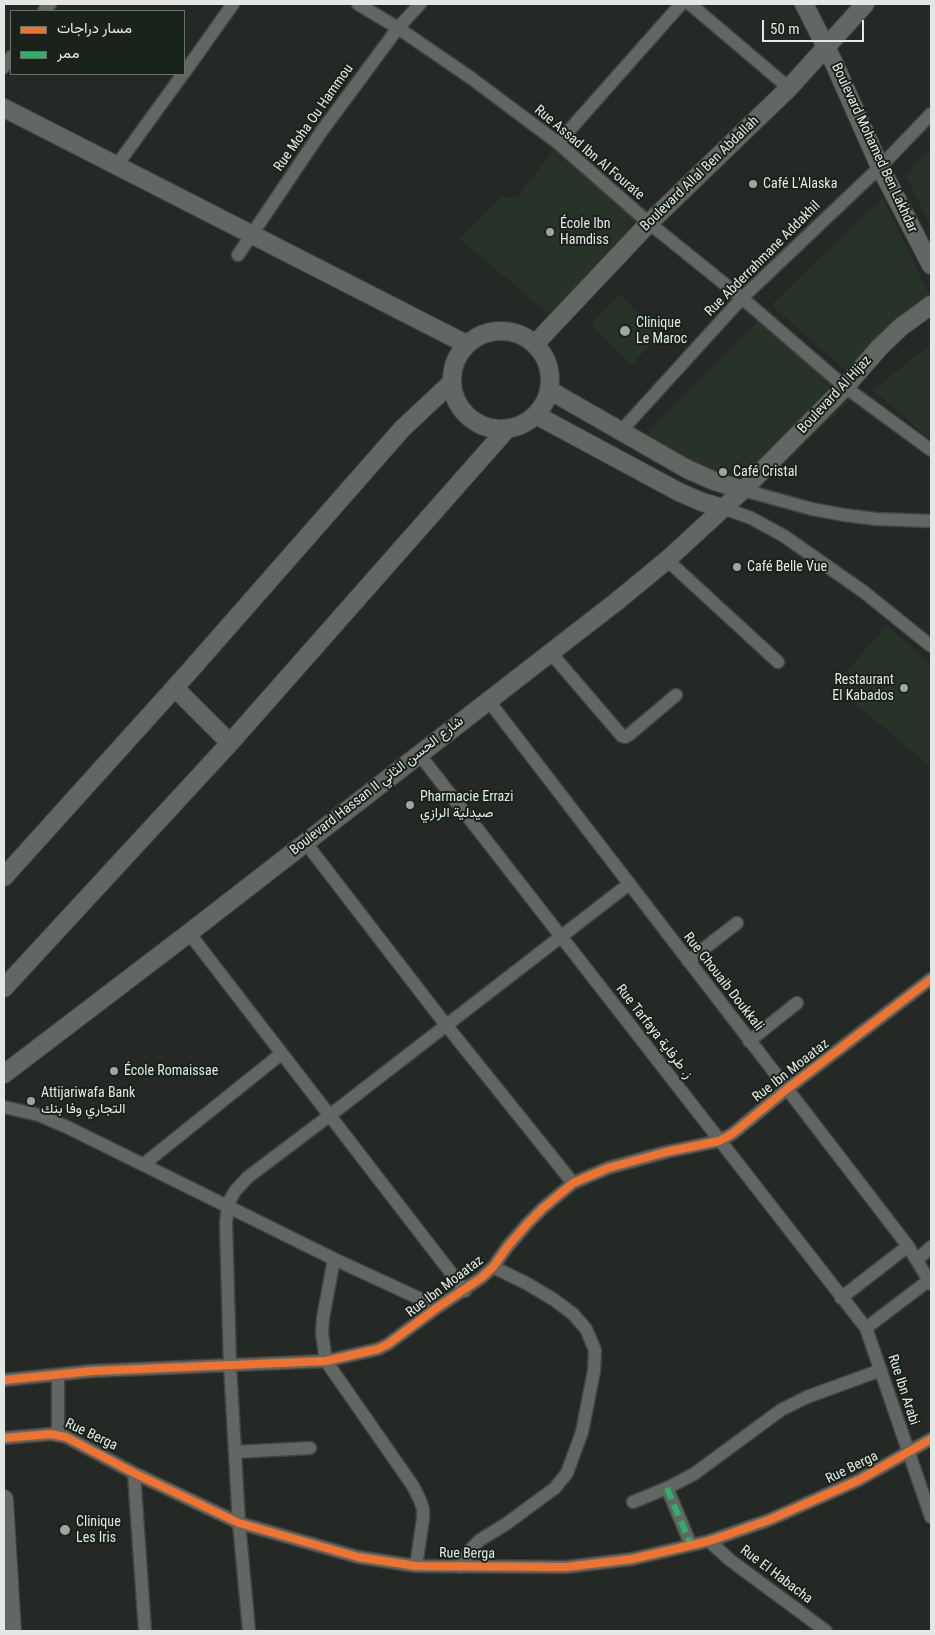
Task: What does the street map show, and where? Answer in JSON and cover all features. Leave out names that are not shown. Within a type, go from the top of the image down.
[{"type":"main road","name":"Boulevard Mohamed Ben Lakhdar","points":[[804,4],[880,166],[931,265]]},
{"type":"main road","name":"Boulevard Allal Ben Abdallah","points":[[535,344],[649,223],[789,88],[865,4]]},
{"type":"main road","points":[[4,108],[466,344]]},
{"type":"main road","name":"Boulevard Al Hijaz","points":[[743,490],[845,386],[880,347],[901,327],[931,305]]},
{"type":"main road","points":[[501,330],[513,332],[535,344],[543,354],[550,378],[549,390],[544,403],[536,415],[523,424],[507,429],[493,428],[480,424],[469,417],[460,407],[454,395],[452,382],[453,368],[458,355],[466,344],[488,332],[501,330]]},
{"type":"main road","points":[[4,877],[175,688],[402,429],[452,382]]},
{"type":"main road","points":[[549,390],[694,472],[714,481],[743,490]]},
{"type":"main road","points":[[536,415],[679,492],[702,502],[723,508]]},
{"type":"main road","points":[[4,988],[230,743],[507,429]]},
{"type":"main road","name":"Boulevard Hassan II شارع الحسن الثاني","points":[[4,1074],[616,602],[667,560],[743,490]]},
{"type":"main road","points":[[175,688],[230,743]]},
{"type":"main road","points":[[4,1500],[12,1631]]},
{"type":"street","points":[[185,70],[233,4]]},
{"type":"street","name":"Rue Assad Ibn Al Fourate","points":[[358,4],[398,28],[471,78],[558,143],[649,223],[742,298],[845,386],[931,450]]},
{"type":"street","name":"Rue Moha Ou Hammou","points":[[238,255],[321,132],[398,28],[420,4]]},
{"type":"street","points":[[558,143],[681,4]]},
{"type":"street","points":[[690,4],[789,88]]},
{"type":"street","points":[[117,165],[182,75]]},
{"type":"street","name":"Rue Abderrahmane Addakhil","points":[[621,431],[742,298],[880,166],[931,114]]},
{"type":"street","points":[[743,490],[812,509],[844,515],[876,519],[931,521]]},
{"type":"street","points":[[723,508],[751,518],[784,536],[864,592],[931,646]]},
{"type":"street","points":[[667,560],[778,662]]},
{"type":"street","points":[[550,652],[622,736],[630,734],[676,695]]},
{"type":"street","name":"Rue Chouaib Doukkali","points":[[488,700],[908,1246],[930,1283]]},
{"type":"street","name":"Rue Tarfaya ز. طرفاية","points":[[419,754],[866,1328]]},
{"type":"street","points":[[305,842],[446,1025],[573,1183]]},
{"type":"street","points":[[249,1631],[239,1522],[230,1365],[226,1223],[228,1206],[235,1191],[241,1183],[629,884]]},
{"type":"street","points":[[688,961],[737,923]]},
{"type":"street","points":[[189,933],[465,1291]]},
{"type":"street","name":"Rue Ibn Moaataz","points":[[4,1380],[58,1376],[92,1371],[326,1361],[378,1349],[388,1344],[438,1307],[465,1291],[493,1267],[508,1246],[543,1208],[573,1183],[608,1168],[666,1152],[719,1141],[732,1134],[931,978]]},
{"type":"street","points":[[749,1040],[797,1003]]},
{"type":"street","points":[[144,1164],[281,1054]]},
{"type":"street","points":[[4,1107],[54,1121],[334,1259],[438,1307]]},
{"type":"street","points":[[841,1298],[908,1246]]},
{"type":"street","points":[[917,1260],[931,1247]]},
{"type":"street","points":[[334,1259],[323,1318],[322,1333],[326,1361],[413,1486],[420,1500],[423,1509],[423,1520],[416,1566]]},
{"type":"street","points":[[460,1567],[470,1550],[480,1540],[506,1524],[555,1488],[567,1473],[582,1432],[594,1370],[595,1350],[586,1330],[573,1314],[553,1299],[526,1283],[493,1267]]},
{"type":"street","points":[[866,1328],[930,1283]]},
{"type":"street","name":"Rue Ibn Arabi","points":[[866,1328],[931,1517]]},
{"type":"street","points":[[633,1502],[694,1474],[780,1410],[807,1397],[881,1370]]},
{"type":"street","points":[[58,1376],[58,1435]]},
{"type":"street","name":"Rue Berga","points":[[4,1438],[58,1435],[74,1441],[134,1473],[239,1522],[358,1557],[416,1566],[460,1567],[566,1567],[632,1559],[709,1541],[769,1520],[859,1480],[931,1439]]},
{"type":"street","points":[[235,1452],[310,1448]]},
{"type":"street","points":[[134,1473],[145,1631]]},
{"type":"street","points":[[667,1488],[691,1545]]},
{"type":"street","name":"Rue El Habacha","points":[[709,1541],[730,1560],[826,1631]]},
{"type":"shaded area","name":"École Ibn Hamdiss","points":[[555,148],[641,225],[554,319],[459,238],[502,197],[517,198]]},
{"type":"shaded area","points":[[931,148],[931,227],[906,175]]},
{"type":"shaded area","points":[[883,198],[931,299],[858,381],[771,305]]},
{"type":"shaded area","name":"Clinique Le Maroc","points":[[621,294],[657,337],[632,365],[591,324]]},
{"type":"shaded area","points":[[762,317],[856,394],[763,484],[749,476],[736,476],[715,483],[642,438]]},
{"type":"shaded area","points":[[931,344],[931,440],[873,390]]},
{"type":"shaded area","points":[[887,625],[931,665],[931,767],[834,686]]},
{"type":"marked path","points":[[667,1488],[691,1545]]},
{"type":"cycle path","points":[[4,1380],[92,1371],[326,1361],[378,1349],[388,1344],[481,1278],[493,1267],[528,1223],[573,1183],[608,1168],[666,1152],[719,1141],[732,1134],[787,1089],[931,979]]},
{"type":"cycle path","points":[[4,1438],[51,1434],[66,1437],[134,1473],[239,1523],[358,1557],[416,1566],[566,1567],[632,1559],[709,1541],[769,1520],[859,1480],[931,1439]]},
{"type":"place","name":"Café L'Alaska","points":[[753,184]]},
{"type":"place","name":"École Ibn Hamdiss","points":[[550,232]]},
{"type":"place","name":"Clinique Le Maroc","points":[[625,331]]},
{"type":"place","name":"Café Cristal","points":[[723,472]]},
{"type":"place","name":"Café Belle Vue","points":[[737,567]]},
{"type":"place","name":"Restaurant El Kabados","points":[[904,688]]},
{"type":"place","name":"Pharmacie Errazi صيدلية الرازي","points":[[410,805]]},
{"type":"place","name":"École Romaissae","points":[[114,1071]]},
{"type":"place","name":"Attijariwafa Bank التجاري وفا بنك","points":[[31,1101]]},
{"type":"place","name":"Clinique Les Iris","points":[[65,1530]]}]
